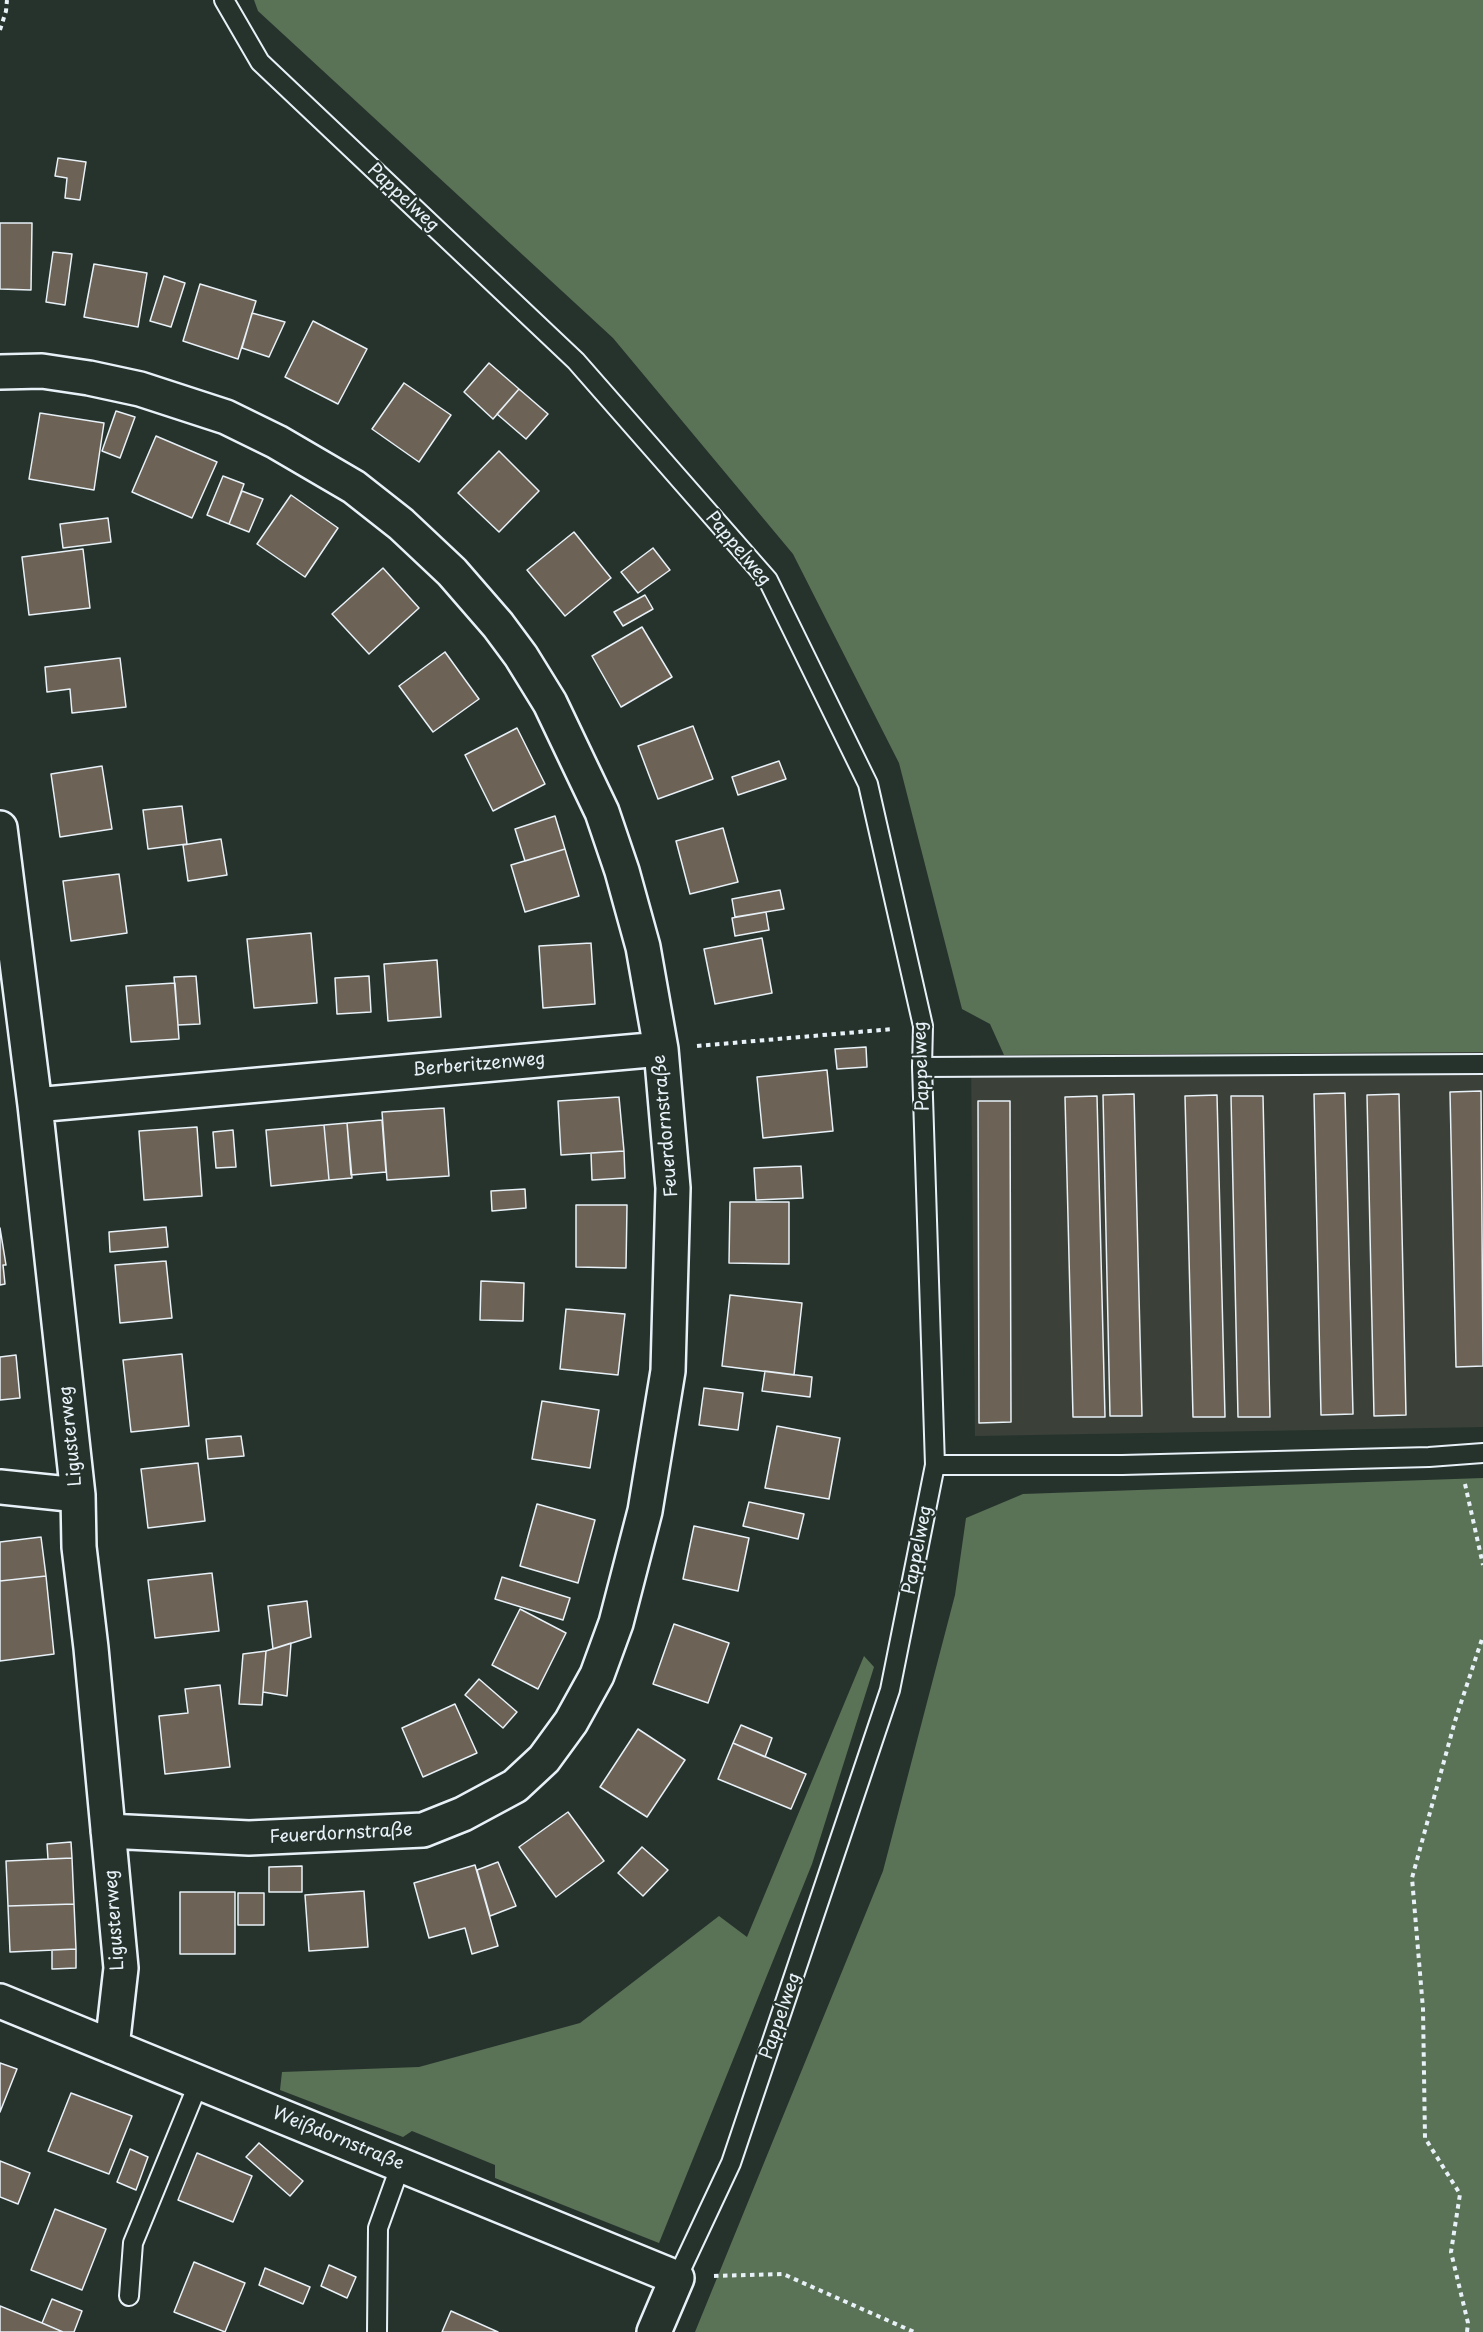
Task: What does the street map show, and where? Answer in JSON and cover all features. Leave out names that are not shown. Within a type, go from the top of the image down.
[{"type":"street","name":"Feuerdornstraße","points":[[0,372],[42,371],[89,378],[140,389],[226,417],[314,462],[354,487],[401,524],[452,572],[498,625],[521,656],[550,703],[602,812],[637,921],[661,1049],[673,1188],[668,1371],[645,1511],[630,1576],[597,1675],[571,1722],[544,1759],[515,1786],[464,1814],[423,1830],[249,1838],[108,1831]]},
{"type":"street","name":"Ligusterweg","points":[[0,828],[35,1105],[78,1496],[79,1547],[92,1648],[121,1968],[112,2047]]},
{"type":"street","name":"Berberitzenweg","points":[[35,1105],[661,1049]]},
{"type":"street","points":[[0,1487],[78,1496]]},
{"type":"street","name":"Weißdornstraße","points":[[0,2001],[677,2278]]},
{"type":"street","name":"Pappelweg","points":[[654,2332],[677,2278]]},
{"type":"lane","name":"Pappelweg","points":[[224,0],[260,62],[576,361],[768,580],[868,784],[923,1026],[922,1067],[935,1465],[890,1690],[730,2163],[677,2278]]},
{"type":"lane","points":[[922,1067],[1483,1064]]},
{"type":"lane","points":[[935,1465],[1122,1465],[1458,1456],[1483,1453]]},
{"type":"lane","points":[[129,2296],[134,2243],[199,2082]]},
{"type":"lane","points":[[377,2332],[378,2228],[401,2164]]},
{"type":"path","points":[[0,30],[7,0]]},
{"type":"path","points":[[661,1049],[923,1026]]},
{"type":"path","points":[[1458,1456],[1483,1565]]},
{"type":"path","points":[[1467,2332],[1468,2323],[1451,2252],[1460,2194],[1425,2138],[1423,2009],[1412,1878],[1455,1721],[1483,1636]]},
{"type":"path","points":[[677,2278],[783,2274],[914,2332]]},
{"type":"shaded area","points":[[1483,1052],[1483,1427],[975,1436],[971,1055]]},
{"type":"green space","points":[[254,0],[1483,0],[1483,1052],[1004,1055],[990,1024],[962,1009],[899,763],[793,554],[613,338],[258,11]]},
{"type":"green space","points":[[1483,1478],[1483,2332],[695,2332],[883,1871],[955,1595],[966,1518],[1023,1494]]},
{"type":"green space","points":[[864,1656],[874,1667],[812,1864],[659,2243],[495,2178],[495,2165],[412,2131],[403,2137],[280,2090],[282,2072],[419,2067],[580,2023],[719,1916],[747,1937]]},
{"type":"building","points":[[58,158],[86,162],[80,200],[65,198],[67,178],[55,176]]},
{"type":"building","points":[[0,223],[32,223],[31,290],[0,289]]},
{"type":"building","points":[[53,252],[72,254],[65,305],[46,302]]},
{"type":"building","points":[[94,264],[147,273],[138,327],[84,317]]},
{"type":"building","points":[[164,276],[185,283],[171,327],[150,321]]},
{"type":"building","points":[[200,284],[256,301],[238,359],[183,341]]},
{"type":"building","points":[[252,313],[285,322],[269,357],[242,348]]},
{"type":"building","points":[[313,321],[367,349],[338,404],[285,377]]},
{"type":"building","points":[[489,363],[519,389],[493,419],[464,392]]},
{"type":"building","points":[[404,383],[451,415],[419,462],[372,429]]},
{"type":"building","points":[[519,389],[548,414],[526,439],[497,414]]},
{"type":"building","points":[[116,411],[135,417],[120,458],[102,451]]},
{"type":"building","points":[[40,413],[104,423],[94,490],[29,479]]},
{"type":"building","points":[[156,436],[217,462],[192,518],[132,492]]},
{"type":"building","points":[[499,451],[539,491],[499,532],[458,493]]},
{"type":"building","points":[[223,476],[244,484],[229,524],[207,515]]},
{"type":"building","points":[[242,491],[263,499],[249,532],[229,524]]},
{"type":"building","points":[[291,495],[338,528],[305,577],[257,544]]},
{"type":"building","points":[[108,518],[111,542],[63,548],[60,524]]},
{"type":"building","points":[[574,532],[611,578],[565,616],[527,570]]},
{"type":"building","points":[[653,548],[670,570],[638,593],[621,572]]},
{"type":"building","points":[[83,549],[90,608],[29,615],[22,557]]},
{"type":"building","points":[[383,568],[419,608],[369,654],[332,614]]},
{"type":"building","points":[[645,595],[653,609],[623,626],[614,612]]},
{"type":"building","points":[[642,627],[672,677],[621,707],[592,656]]},
{"type":"building","points":[[445,652],[479,699],[433,732],[399,686]]},
{"type":"building","points":[[120,658],[126,707],[72,713],[70,689],[47,692],[45,667]]},
{"type":"building","points":[[693,726],[713,779],[658,799],[638,746]]},
{"type":"building","points":[[517,728],[545,784],[493,811],[465,755]]},
{"type":"building","points":[[779,761],[786,779],[738,795],[732,777]]},
{"type":"building","points":[[102,766],[112,829],[60,837],[51,774]]},
{"type":"building","points":[[182,806],[187,844],[148,849],[143,810]]},
{"type":"building","points":[[555,816],[565,849],[525,861],[515,829]]},
{"type":"building","points":[[723,828],[738,882],[690,894],[676,841]]},
{"type":"building","points":[[221,839],[227,875],[188,881],[183,845]]},
{"type":"building","points":[[565,849],[579,896],[525,912],[511,865]]},
{"type":"building","points":[[119,874],[127,933],[71,941],[63,881]]},
{"type":"building","points":[[780,890],[784,909],[735,917],[732,899]]},
{"type":"building","points":[[766,912],[769,930],[735,936],[732,918]]},
{"type":"building","points":[[311,933],[317,1003],[254,1008],[247,939]]},
{"type":"building","points":[[762,938],[772,993],[715,1004],[704,949]]},
{"type":"building","points":[[591,943],[595,1004],[543,1008],[539,946]]},
{"type":"building","points":[[437,960],[441,1017],[388,1021],[384,964]]},
{"type":"building","points":[[196,976],[200,1024],[178,1025],[174,977]]},
{"type":"building","points":[[369,976],[371,1012],[337,1014],[335,978]]},
{"type":"building","points":[[175,983],[179,1039],[131,1042],[126,986]]},
{"type":"building","points":[[866,1047],[867,1067],[837,1069],[835,1049]]},
{"type":"building","points":[[827,1070],[833,1131],[763,1138],[757,1077]]},
{"type":"building","points":[[1481,1091],[1483,1366],[1456,1367],[1450,1092]]},
{"type":"building","points":[[1345,1093],[1353,1414],[1321,1415],[1314,1094]]},
{"type":"building","points":[[1134,1094],[1142,1416],[1110,1416],[1103,1095]]},
{"type":"building","points":[[1399,1094],[1406,1415],[1374,1416],[1367,1095]]},
{"type":"building","points":[[1217,1095],[1225,1417],[1193,1417],[1185,1096]]},
{"type":"building","points":[[1097,1096],[1105,1417],[1073,1417],[1065,1097]]},
{"type":"building","points":[[1231,1096],[1263,1096],[1270,1417],[1238,1417]]},
{"type":"building","points":[[619,1097],[624,1151],[561,1155],[558,1101]]},
{"type":"building","points":[[978,1101],[1010,1101],[1011,1422],[979,1423]]},
{"type":"building","points":[[444,1108],[449,1176],[387,1180],[382,1112]]},
{"type":"building","points":[[382,1120],[386,1172],[351,1175],[347,1123]]},
{"type":"building","points":[[347,1123],[352,1178],[329,1180],[324,1125]]},
{"type":"building","points":[[324,1125],[329,1180],[271,1186],[266,1130]]},
{"type":"building","points":[[197,1127],[202,1196],[144,1200],[139,1131]]},
{"type":"building","points":[[233,1130],[236,1167],[216,1168],[213,1132]]},
{"type":"building","points":[[624,1151],[625,1178],[592,1180],[591,1153]]},
{"type":"building","points":[[801,1166],[803,1198],[756,1200],[754,1168]]},
{"type":"building","points":[[525,1189],[526,1208],[492,1211],[491,1191]]},
{"type":"building","points":[[730,1202],[789,1202],[789,1264],[729,1263]]},
{"type":"building","points":[[576,1205],[627,1205],[626,1268],[576,1267]]},
{"type":"building","points":[[166,1227],[168,1247],[110,1252],[109,1232]]},
{"type":"building","points":[[0,1228],[6,1265],[3,1265],[5,1284],[0,1285]]},
{"type":"building","points":[[166,1261],[172,1318],[120,1323],[115,1265]]},
{"type":"building","points":[[481,1281],[524,1283],[523,1321],[480,1320]]},
{"type":"building","points":[[730,1295],[802,1303],[794,1375],[722,1366]]},
{"type":"building","points":[[566,1309],[625,1314],[618,1375],[560,1369]]},
{"type":"building","points":[[182,1354],[189,1426],[131,1432],[123,1360]]},
{"type":"building","points":[[16,1355],[20,1398],[0,1400],[0,1357]]},
{"type":"building","points":[[765,1371],[812,1377],[810,1397],[762,1391]]},
{"type":"building","points":[[704,1388],[743,1393],[738,1430],[699,1425]]},
{"type":"building","points":[[542,1401],[599,1410],[590,1468],[532,1459]]},
{"type":"building","points":[[777,1426],[840,1438],[829,1499],[765,1488]]},
{"type":"building","points":[[241,1436],[244,1456],[208,1459],[206,1439]]},
{"type":"building","points":[[198,1463],[205,1521],[148,1528],[141,1469]]},
{"type":"building","points":[[749,1502],[804,1514],[798,1539],[743,1526]]},
{"type":"building","points":[[537,1504],[595,1520],[578,1583],[520,1566]]},
{"type":"building","points":[[694,1526],[749,1538],[738,1591],[683,1579]]},
{"type":"building","points":[[41,1537],[46,1576],[0,1581],[0,1542]]},
{"type":"building","points":[[212,1573],[219,1631],[155,1638],[148,1580]]},
{"type":"building","points":[[46,1576],[54,1654],[0,1661],[0,1581]]},
{"type":"building","points":[[502,1577],[570,1598],[563,1620],[495,1599]]},
{"type":"building","points":[[307,1601],[311,1637],[273,1649],[268,1606]]},
{"type":"building","points":[[520,1609],[566,1633],[538,1689],[492,1665]]},
{"type":"building","points":[[674,1624],[729,1643],[708,1703],[653,1684]]},
{"type":"building","points":[[291,1643],[287,1696],[263,1692],[266,1651]]},
{"type":"building","points":[[266,1651],[262,1705],[239,1704],[243,1654]]},
{"type":"building","points":[[479,1679],[517,1712],[503,1728],[465,1695]]},
{"type":"building","points":[[220,1685],[230,1767],[165,1774],[159,1716],[188,1713],[185,1689]]},
{"type":"building","points":[[455,1704],[477,1753],[423,1777],[402,1728]]},
{"type":"building","points":[[741,1725],[772,1738],[765,1757],[733,1743]]},
{"type":"building","points":[[638,1729],[685,1760],[647,1817],[600,1787]]},
{"type":"building","points":[[733,1743],[806,1774],[791,1809],[718,1779]]},
{"type":"building","points":[[568,1812],[604,1861],[556,1897],[519,1847]]},
{"type":"building","points":[[71,1842],[72,1858],[48,1859],[47,1844]]},
{"type":"building","points":[[642,1847],[668,1870],[643,1896],[618,1873]]},
{"type":"building","points":[[72,1858],[74,1904],[8,1906],[6,1861]]},
{"type":"building","points":[[498,1862],[516,1906],[490,1916],[477,1870]]},
{"type":"building","points":[[475,1865],[498,1946],[472,1954],[465,1928],[429,1938],[414,1883]]},
{"type":"building","points":[[302,1866],[302,1892],[269,1892],[269,1867]]},
{"type":"building","points":[[364,1891],[368,1947],[309,1951],[305,1895]]},
{"type":"building","points":[[180,1892],[235,1892],[235,1954],[180,1954]]},
{"type":"building","points":[[238,1893],[264,1893],[264,1925],[238,1925]]},
{"type":"building","points":[[74,1904],[76,1949],[10,1952],[8,1906]]},
{"type":"building","points":[[76,1949],[76,1968],[52,1969],[52,1950]]},
{"type":"building","points":[[0,2063],[17,2069],[0,2112]]},
{"type":"building","points":[[71,2093],[132,2116],[109,2174],[48,2151]]},
{"type":"building","points":[[259,2143],[303,2181],[290,2196],[246,2157]]},
{"type":"building","points":[[130,2149],[148,2157],[136,2190],[117,2182]]},
{"type":"building","points":[[197,2153],[252,2176],[233,2222],[178,2200]]},
{"type":"building","points":[[0,2161],[30,2173],[18,2204],[0,2197]]},
{"type":"building","points":[[55,2209],[106,2229],[82,2290],[31,2270]]},
{"type":"building","points":[[194,2262],[245,2283],[225,2332],[174,2312]]},
{"type":"building","points":[[329,2265],[356,2277],[347,2298],[321,2286]]},
{"type":"building","points":[[265,2268],[310,2287],[303,2304],[259,2285]]},
{"type":"building","points":[[52,2299],[82,2311],[74,2332],[63,2332],[42,2323]]},
{"type":"building","points":[[0,2306],[42,2323],[63,2332],[0,2332]]},
{"type":"building","points":[[451,2311],[498,2332],[442,2332]]}]
